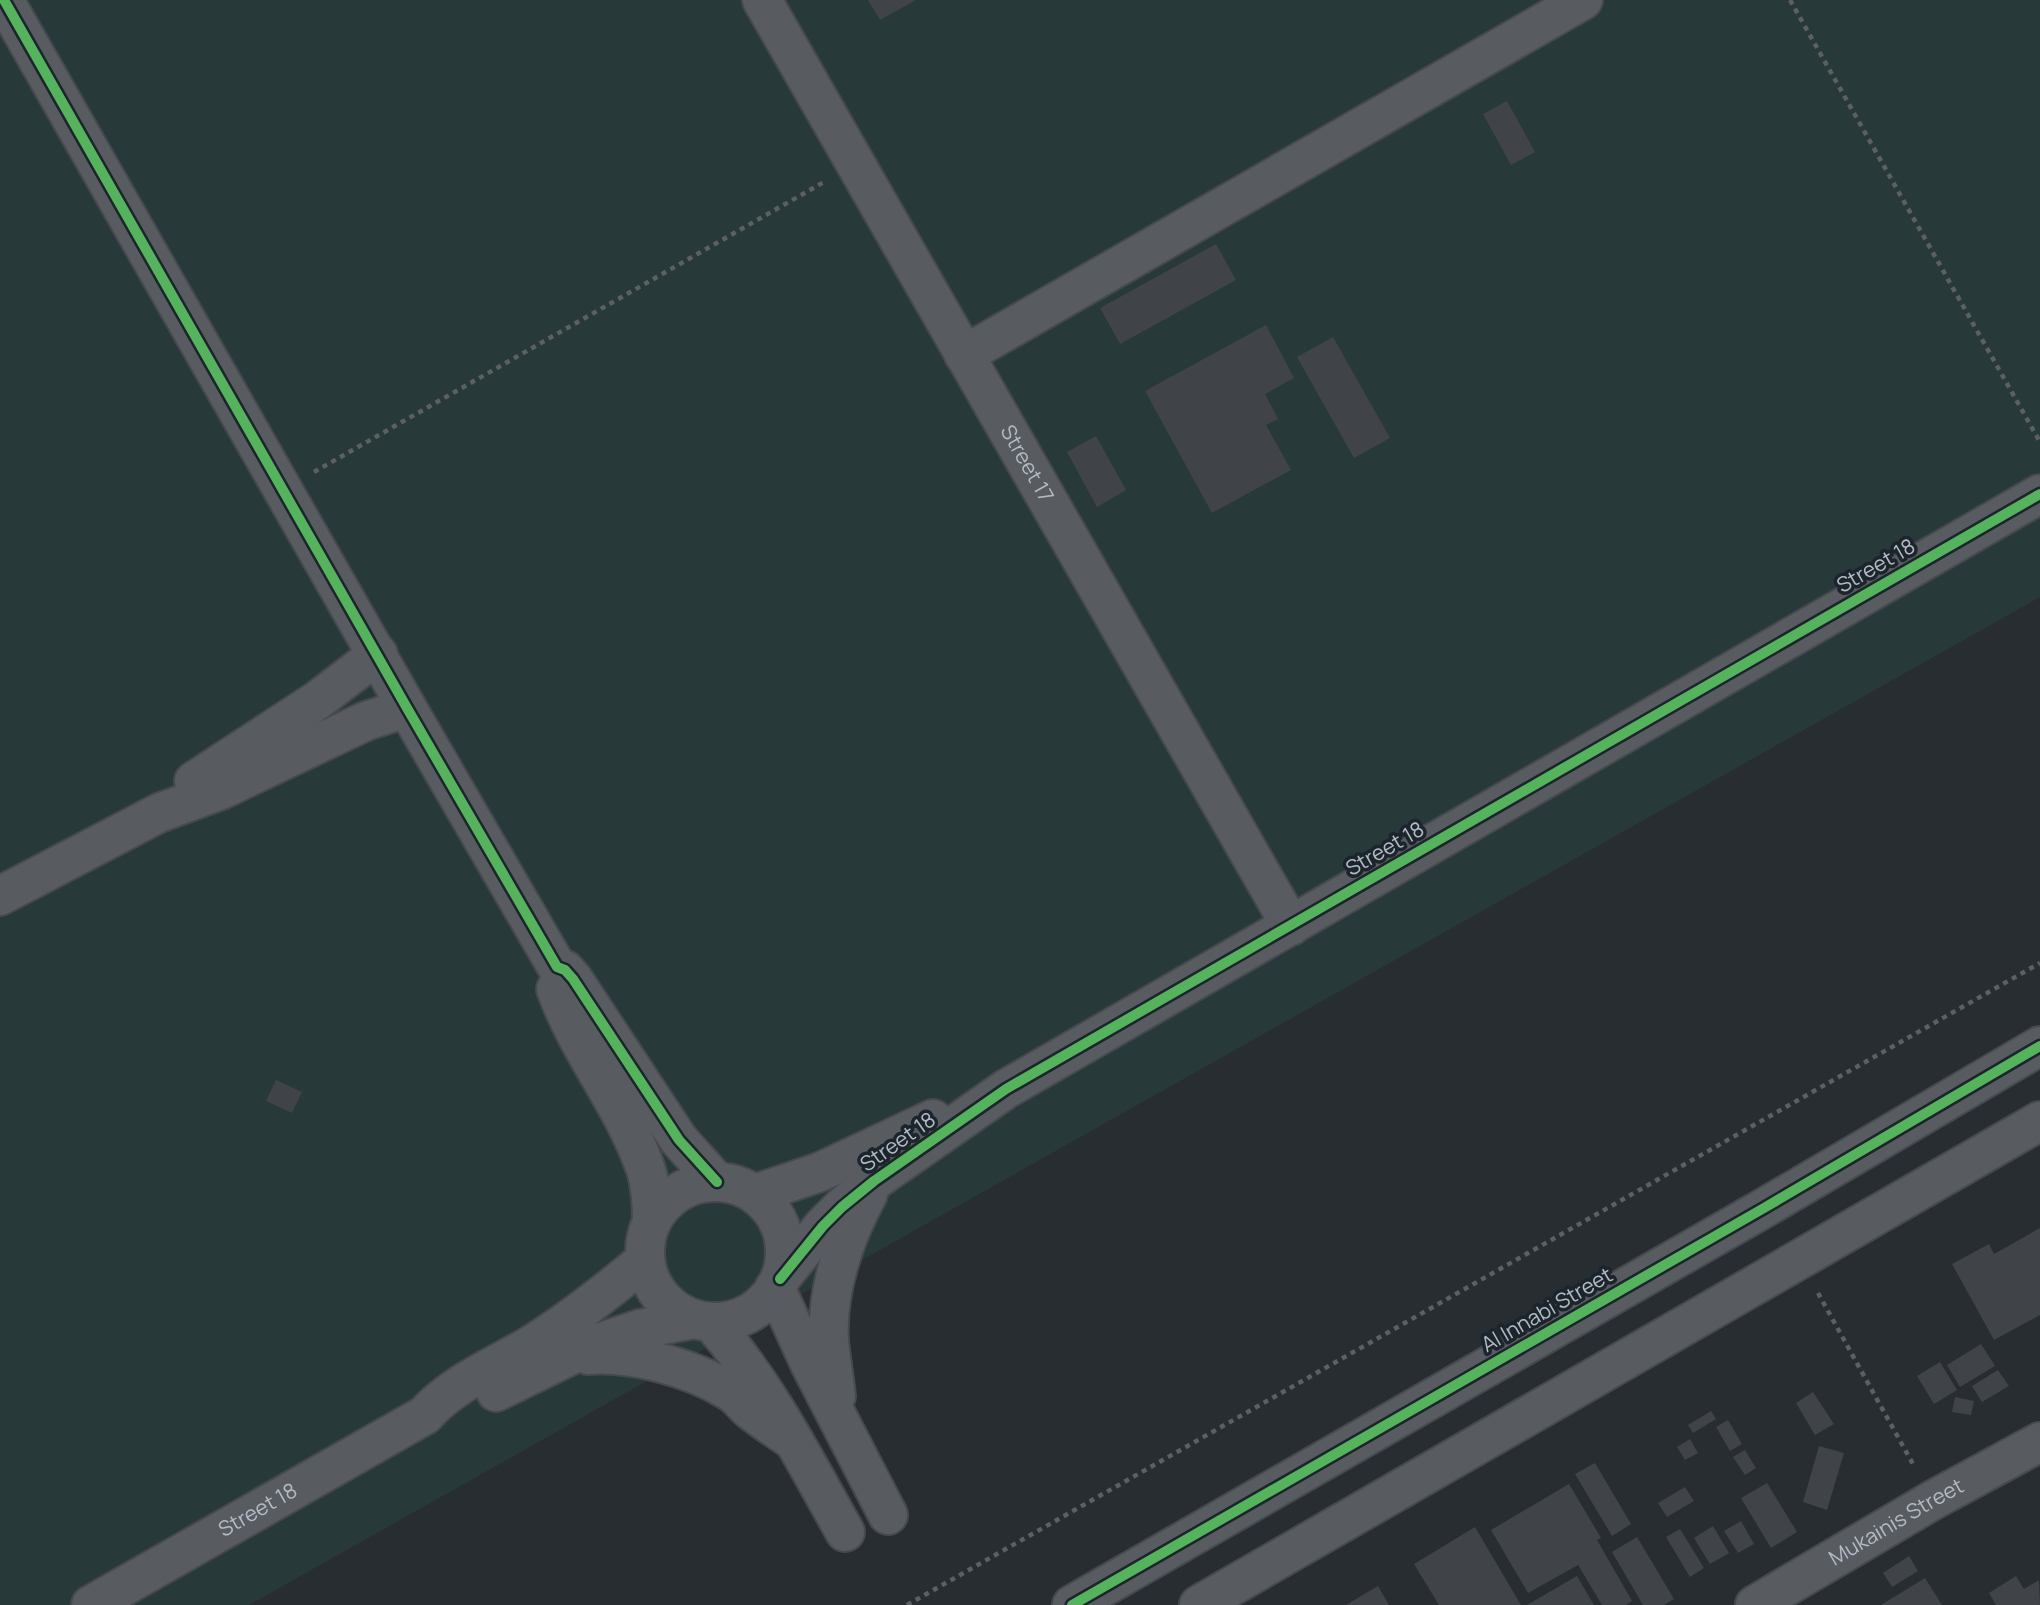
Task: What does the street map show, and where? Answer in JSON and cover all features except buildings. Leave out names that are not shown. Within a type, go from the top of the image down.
[{"type":"street","points":[[4,0],[557,967],[565,970],[573,979],[679,1140],[717,1182]]},
{"type":"street","name":"Street 17","points":[[762,0],[1291,926]]},
{"type":"street","points":[[964,355],[1583,0]]},
{"type":"street","name":"Street 18","points":[[425,1415],[441,1415],[458,1409],[592,1345],[640,1329],[703,1321],[729,1322],[745,1316],[760,1307],[823,1226],[842,1207],[874,1181],[1006,1089],[2040,494]]},
{"type":"street","points":[[159,813],[190,783],[318,700],[378,654]]},
{"type":"street","points":[[0,896],[159,813],[221,790],[366,721],[407,708]]},
{"type":"street","points":[[557,967],[554,980],[559,999],[635,1144],[647,1174],[652,1221]]},
{"type":"street","name":"Al Innabi Street","points":[[1072,1605],[1765,1208],[2040,1046]]},
{"type":"street","name":"Street 18","points":[[755,1194],[820,1172],[955,1108],[1006,1089]]},
{"type":"street","points":[[1199,1605],[2040,1121]]},
{"type":"street","points":[[840,1426],[829,1339],[830,1308],[843,1250],[856,1215],[874,1181]]},
{"type":"street","points":[[845,1532],[749,1367],[703,1321],[676,1310],[661,1297],[651,1280],[645,1260],[646,1240],[652,1221],[663,1205],[679,1192],[697,1184],[717,1182],[737,1185],[755,1194],[772,1211],[782,1233],[785,1256],[778,1283],[799,1342],[888,1515]]},
{"type":"street","name":"Street 18","points":[[91,1605],[425,1415],[441,1399],[531,1345],[596,1301],[645,1260]]},
{"type":"street","points":[[568,1357],[598,1354],[629,1356],[659,1362],[687,1372],[730,1391],[749,1409],[794,1441]]},
{"type":"street","name":"Mukainis Street","points":[[1755,1605],[1933,1500],[2040,1442]]},
{"type":"path","points":[[1790,0],[2040,442]]},
{"type":"path","points":[[283,489],[856,164]]},
{"type":"path","points":[[907,1605],[2040,963]]},
{"type":"path","points":[[1800,1260],[1933,1500]]},
{"type":"shaded area","points":[[0,0],[2040,0],[2040,597],[249,1605],[0,1605]]},
{"type":"cycle path","points":[[4,0],[557,967],[565,970],[573,979],[679,1140],[717,1182]]},
{"type":"cycle path","points":[[780,1279],[842,1207],[874,1181],[1006,1089],[2040,494]]},
{"type":"cycle path","points":[[1072,1605],[1764,1208],[2040,1046]]}]
